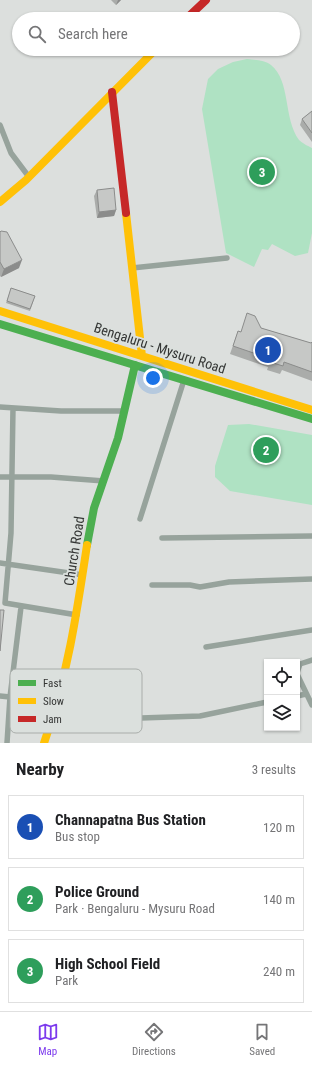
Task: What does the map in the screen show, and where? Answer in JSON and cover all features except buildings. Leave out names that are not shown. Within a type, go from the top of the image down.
[{"type":"main road","points":[[193,12],[206,0]]},
{"type":"main road","points":[[0,202],[29,177],[149,56]]},
{"type":"main road","points":[[112,92],[142,356]]},
{"type":"main road","name":"Bengaluru - Mysuru Road","points":[[0,311],[312,410]]},
{"type":"main road","name":"Bengaluru - Mysuru Road","points":[[0,324],[312,419]]},
{"type":"main road","name":"Church Road","points":[[65,669],[77,615],[92,515],[116,447],[135,365]]},
{"type":"main road","points":[[210,388],[212,378]]},
{"type":"main road","name":"Church Road","points":[[44,743],[48,733]]},
{"type":"street","points":[[0,125],[11,153],[29,177]]},
{"type":"street","points":[[132,268],[227,258]]},
{"type":"street","points":[[140,519],[184,380]]},
{"type":"street","points":[[0,407],[61,412],[125,411]]},
{"type":"street","points":[[13,408],[13,477],[10,564],[5,603],[20,607],[77,615]]},
{"type":"street","points":[[0,477],[51,477],[104,481]]},
{"type":"street","points":[[162,538],[312,536]]},
{"type":"street","points":[[0,563],[83,575]]},
{"type":"street","points":[[152,585],[190,585],[200,587],[229,582],[312,579]]},
{"type":"street","points":[[13,669],[20,607]]},
{"type":"street","points":[[206,648],[312,630]]},
{"type":"street","points":[[300,664],[312,660]]},
{"type":"street","points":[[300,681],[312,705]]},
{"type":"street","points":[[300,695],[306,694]]},
{"type":"street","points":[[0,696],[10,697],[7,743]]},
{"type":"street","points":[[142,718],[200,716],[264,703]]},
{"type":"green space","points":[[247,59],[266,62],[277,72],[282,80],[294,131],[299,140],[312,148],[312,233],[308,253],[295,256],[272,244],[268,250],[262,249],[254,267],[226,253],[202,109],[208,79],[218,69],[233,62]]},
{"type":"green space","points":[[249,424],[312,435],[312,505],[230,491],[215,477],[215,466],[228,425]]},
{"type":"traffic: fast","points":[[0,324],[312,419]]},
{"type":"traffic: fast","points":[[87,545],[94,508],[118,438],[135,365]]},
{"type":"traffic: slow","points":[[0,202],[26,180],[149,56]]},
{"type":"traffic: slow","points":[[126,213],[142,356]]},
{"type":"traffic: slow","points":[[0,311],[312,410]]},
{"type":"traffic: slow","points":[[65,669],[87,545]]},
{"type":"traffic: slow","points":[[44,743],[47,733]]},
{"type":"traffic: jam","points":[[193,12],[206,0]]},
{"type":"traffic: jam","points":[[112,92],[126,213]]},
{"type":"place","name":"High School Field","points":[[262,172]]},
{"type":"place","name":"Channapatna Bus Station","points":[[268,350]]},
{"type":"place","name":"Police Ground","points":[[266,450]]}]
